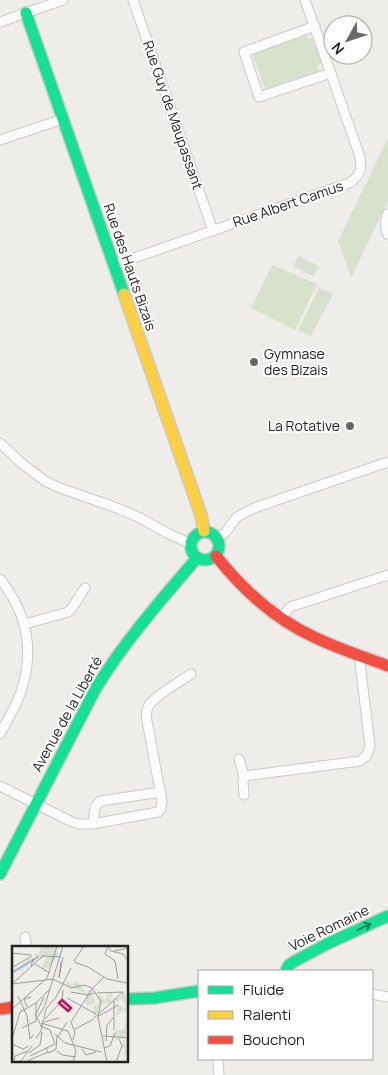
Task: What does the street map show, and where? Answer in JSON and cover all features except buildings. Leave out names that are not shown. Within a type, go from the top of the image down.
[{"type":"street","points":[[0,22],[63,0]]},
{"type":"street","name":"Rue Guy de Maupassant","points":[[133,0],[213,231]]},
{"type":"street","name":"Rue Albert Camus","points":[[114,265],[349,184],[357,178],[362,162],[305,0]]},
{"type":"street","name":"Rue des Hauts Bizais","points":[[26,13],[201,515],[204,531]]},
{"type":"street","points":[[315,26],[244,52],[259,97],[331,73]]},
{"type":"street","points":[[0,140],[63,119]]},
{"type":"street","points":[[388,213],[385,225],[388,235]]},
{"type":"street","points":[[0,443],[20,462],[45,481],[126,512],[191,544]]},
{"type":"street","points":[[218,538],[225,533],[237,517],[254,508],[388,462]]},
{"type":"street","points":[[200,532],[210,532],[218,538],[219,549],[216,556],[210,560],[197,558],[192,552],[191,544],[194,537],[200,532]]},
{"type":"street","points":[[216,556],[228,573],[281,618],[316,638],[388,666]]},
{"type":"street","name":"Avenue de la Liberté","points":[[0,874],[96,688],[115,657],[137,628],[197,558]]},
{"type":"street","points":[[281,618],[290,607],[388,575]]},
{"type":"street","points":[[0,579],[18,606],[25,624],[28,655],[19,698],[0,734]]},
{"type":"street","points":[[25,624],[68,612],[85,588]]},
{"type":"street","points":[[244,776],[360,761],[367,756],[370,746],[360,663],[362,656]]},
{"type":"street","points":[[0,786],[79,824],[93,824],[158,812],[162,805],[161,792],[146,713],[148,707],[155,699],[191,674]]},
{"type":"street","points":[[239,759],[244,776],[244,795]]},
{"type":"street","points":[[93,824],[95,807],[100,802],[161,792]]},
{"type":"street","name":"Voie Romaine","points":[[286,970],[289,965],[295,961],[328,943],[388,916]]},
{"type":"street","points":[[25,937],[27,946]]},
{"type":"street","points":[[129,999],[154,998],[198,991]]},
{"type":"street","points":[[373,994],[388,997]]},
{"type":"street","points":[[218,1060],[219,1075]]},
{"type":"green space","points":[[306,34],[308,39],[314,38],[323,63],[317,65],[319,71],[265,89],[252,52]]},
{"type":"green space","points":[[388,138],[388,201],[351,278],[338,241]]},
{"type":"green space","points":[[298,256],[319,266],[314,276],[293,267]]},
{"type":"green space","points":[[272,265],[317,284],[295,330],[251,308]]},
{"type":"green space","points":[[319,288],[333,294],[311,336],[298,330]]},
{"type":"traffic: fast","points":[[26,13],[124,294]]},
{"type":"traffic: fast","points":[[205,532],[215,536],[219,546],[215,556],[205,560],[195,556],[191,546],[195,536],[205,532]]},
{"type":"traffic: fast","points":[[0,874],[96,688],[131,637],[197,558]]},
{"type":"traffic: fast","points":[[286,970],[289,965],[295,961],[388,916]]},
{"type":"traffic: fast","points":[[129,999],[154,998],[198,991]]},
{"type":"traffic: slow","points":[[124,294],[201,515],[204,531]]},
{"type":"traffic: jam","points":[[216,556],[237,581],[261,603],[301,631],[388,666]]},
{"type":"traffic: jam","points":[[2,1009],[12,1007]]},
{"type":"place","name":"Gymnase des Bizais","points":[[254,362]]},
{"type":"place","name":"La Rotative","points":[[350,426]]}]
